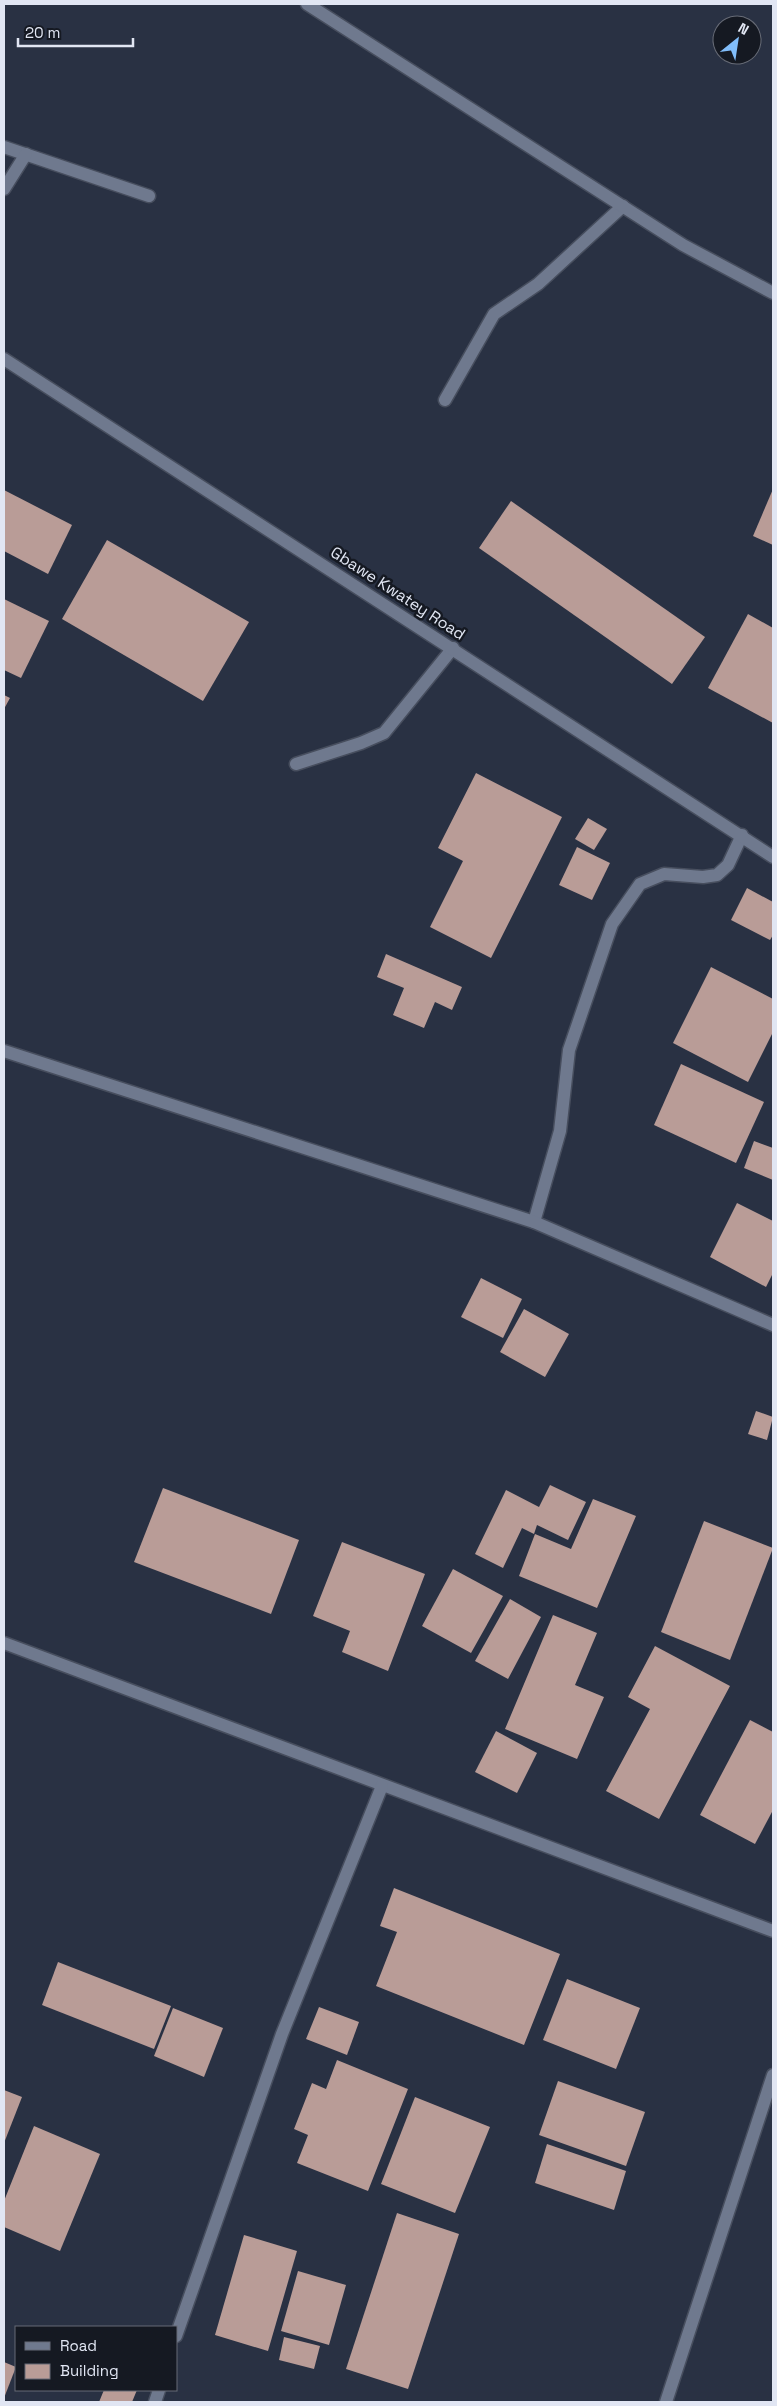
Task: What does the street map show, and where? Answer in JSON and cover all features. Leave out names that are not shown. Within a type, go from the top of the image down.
[{"type":"street","points":[[306,4],[683,245],[773,293]]},
{"type":"street","points":[[4,146],[149,196]]},
{"type":"street","points":[[4,189],[26,154]]},
{"type":"street","points":[[446,400],[494,314],[538,284],[623,206]]},
{"type":"street","name":"Gbawe Kwatey Road","points":[[4,359],[742,835],[773,857]]},
{"type":"street","points":[[296,764],[361,744],[384,733],[453,648]]},
{"type":"street","points":[[534,1222],[560,1131],[569,1050],[612,924],[640,884],[664,874],[703,877],[718,875],[728,865],[742,835]]},
{"type":"street","points":[[4,1051],[534,1222],[773,1325]]},
{"type":"street","points":[[4,1643],[773,1931]]},
{"type":"street","points":[[178,2330],[282,2034],[382,1786]]},
{"type":"street","points":[[666,2402],[773,2075]]},
{"type":"building","points":[[773,489],[773,545],[753,536]]},
{"type":"building","points":[[4,490],[72,525],[48,574],[4,551]]},
{"type":"building","points":[[511,501],[705,637],[672,684],[479,548]]},
{"type":"building","points":[[107,540],[249,622],[203,701],[62,619]]},
{"type":"building","points":[[4,599],[49,621],[21,678],[4,670]]},
{"type":"building","points":[[748,614],[773,628],[773,723],[708,688]]},
{"type":"building","points":[[4,695],[10,698],[4,709]]},
{"type":"building","points":[[476,773],[562,817],[491,958],[430,927],[463,861],[438,848]]},
{"type":"building","points":[[588,818],[607,829],[594,850],[575,839]]},
{"type":"building","points":[[577,847],[610,863],[592,900],[559,885]]},
{"type":"building","points":[[747,888],[773,902],[773,935],[770,940],[731,920]]},
{"type":"building","points":[[386,954],[462,987],[452,1010],[435,1002],[424,1028],[393,1015],[404,988],[377,977]]},
{"type":"building","points":[[711,967],[773,999],[773,1032],[748,1082],[673,1043]]},
{"type":"building","points":[[681,1064],[764,1102],[736,1163],[654,1125]]},
{"type":"building","points":[[754,1141],[773,1148],[773,1180],[744,1168]]},
{"type":"building","points":[[737,1203],[773,1221],[773,1273],[766,1287],[710,1257]]},
{"type":"building","points":[[481,1278],[522,1299],[503,1338],[461,1317]]},
{"type":"building","points":[[524,1309],[569,1334],[545,1377],[500,1352]]},
{"type":"building","points":[[756,1411],[773,1417],[767,1440],[748,1434]]},
{"type":"building","points":[[550,1485],[586,1502],[568,1540],[537,1525],[534,1534],[522,1528],[503,1568],[475,1554],[506,1490],[539,1507]]},
{"type":"building","points":[[163,1488],[299,1540],[271,1614],[134,1562]]},
{"type":"building","points":[[593,1499],[636,1516],[597,1608],[519,1576],[535,1534],[571,1549]]},
{"type":"building","points":[[704,1521],[773,1548],[730,1660],[661,1632]]},
{"type":"building","points":[[342,1542],[425,1574],[388,1671],[342,1652],[350,1631],[313,1616]]},
{"type":"building","points":[[453,1569],[503,1596],[471,1653],[422,1626]]},
{"type":"building","points":[[510,1599],[541,1617],[508,1679],[475,1661]]},
{"type":"building","points":[[553,1615],[597,1633],[575,1685],[604,1697],[577,1759],[505,1729]]},
{"type":"building","points":[[655,1646],[730,1686],[659,1819],[606,1791],[650,1709],[628,1697]]},
{"type":"building","points":[[750,1720],[773,1732],[773,1810],[755,1844],[700,1815]]},
{"type":"building","points":[[496,1731],[537,1753],[517,1793],[475,1772]]},
{"type":"building","points":[[394,1888],[560,1954],[524,2045],[376,1986],[397,1932],[380,1926]]},
{"type":"building","points":[[58,1962],[171,2006],[154,2049],[42,2005]]},
{"type":"building","points":[[567,1979],[640,2008],[616,2069],[543,2040]]},
{"type":"building","points":[[319,2007],[359,2022],[347,2055],[306,2039]]},
{"type":"building","points":[[173,2008],[223,2028],[204,2077],[154,2056]]},
{"type":"building","points":[[337,2060],[408,2089],[368,2191],[297,2163],[308,2135],[294,2129],[312,2083],[326,2089]]},
{"type":"building","points":[[558,2081],[645,2112],[626,2166],[539,2135]]},
{"type":"building","points":[[4,2090],[22,2097],[4,2143]]},
{"type":"building","points":[[415,2097],[490,2127],[455,2213],[381,2184]]},
{"type":"building","points":[[34,2126],[100,2154],[60,2251],[4,2227],[4,2201]]},
{"type":"building","points":[[547,2144],[626,2171],[614,2210],[535,2183]]},
{"type":"building","points":[[397,2213],[459,2234],[408,2389],[346,2369]]},
{"type":"building","points":[[244,2235],[297,2251],[268,2351],[215,2335]]},
{"type":"building","points":[[298,2271],[346,2285],[329,2345],[281,2331]]},
{"type":"building","points":[[284,2337],[320,2346],[314,2369],[279,2360]]},
{"type":"building","points":[[4,2362],[15,2367],[15,2370],[4,2398]]},
{"type":"building","points":[[104,2391],[137,2391],[132,2402],[99,2402]]}]
